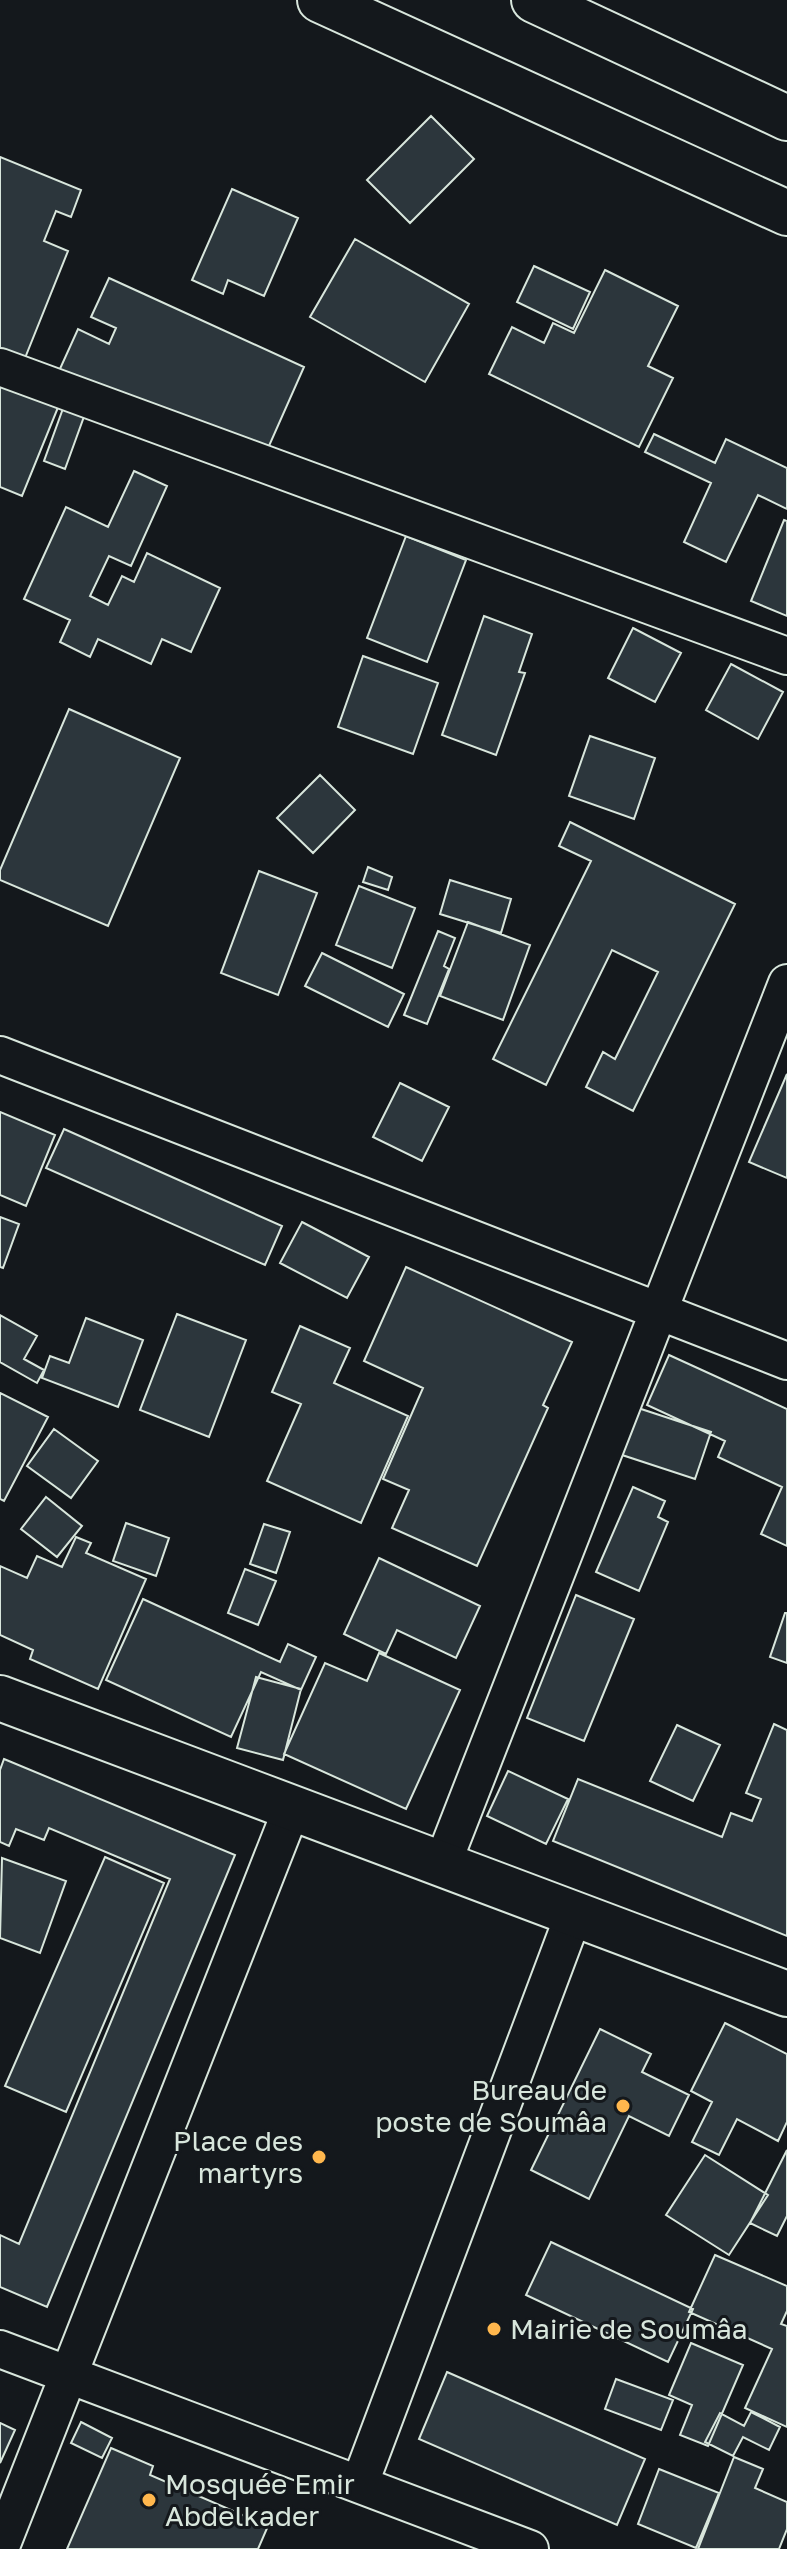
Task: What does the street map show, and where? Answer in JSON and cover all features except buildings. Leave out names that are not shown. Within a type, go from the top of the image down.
[{"type":"main road","points":[[320,0],[787,213]]},
{"type":"main road","points":[[534,0],[787,118]]},
{"type":"main road","points":[[0,1698],[787,1994]]},
{"type":"street","points":[[0,367],[787,656]]},
{"type":"street","points":[[442,1865],[787,983]]},
{"type":"street","points":[[0,1055],[787,1361]]},
{"type":"street","points":[[0,2549],[292,1808]]},
{"type":"street","points":[[360,2483],[574,1914]]},
{"type":"street","points":[[0,2349],[530,2549]]},
{"type":"place","name":"Bureau de poste de Soumâa","points":[[623,2106]]},
{"type":"place","name":"Place des martyrs","points":[[319,2157]]},
{"type":"place","name":"Mairie de Soumâa","points":[[494,2329]]},
{"type":"place","name":"Mosquée Emir Abdelkader","points":[[149,2500]]}]
